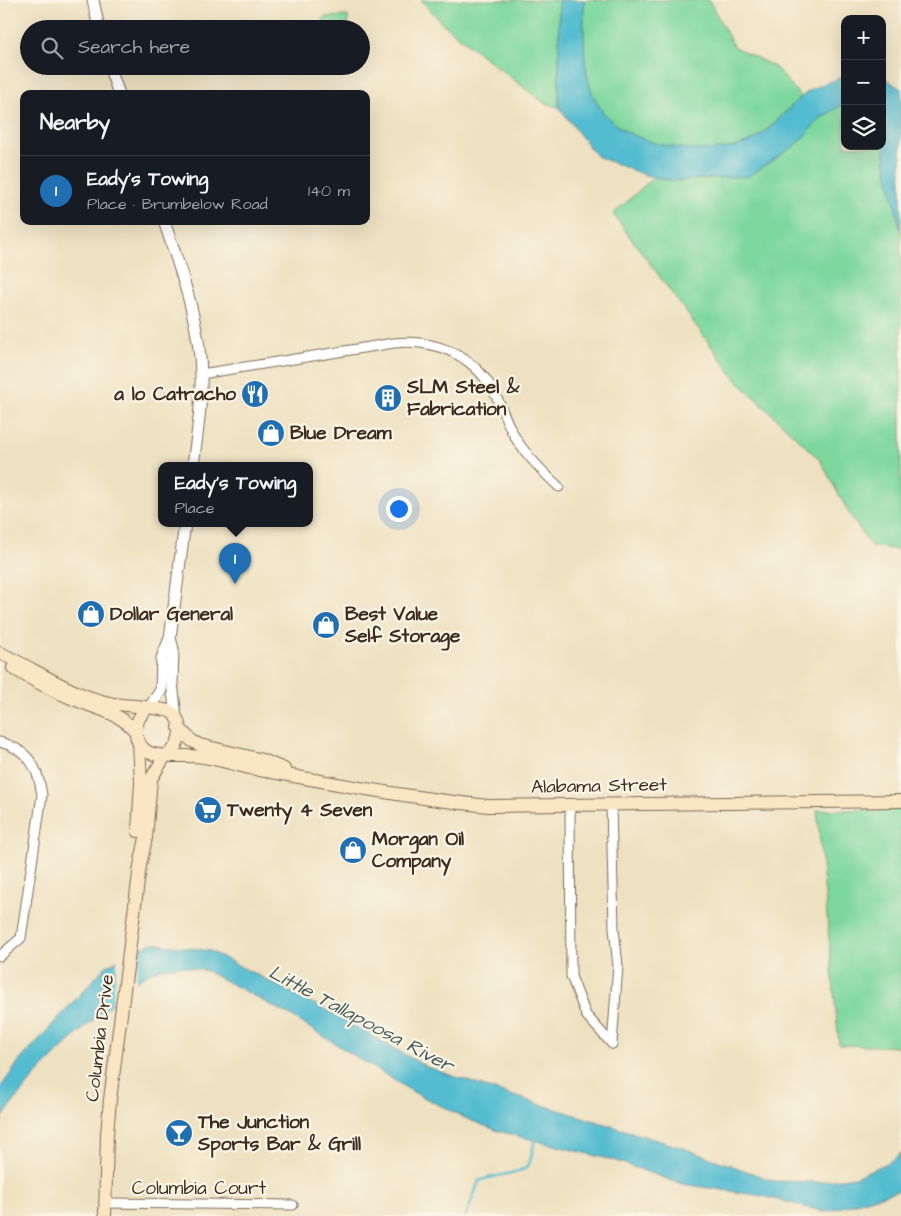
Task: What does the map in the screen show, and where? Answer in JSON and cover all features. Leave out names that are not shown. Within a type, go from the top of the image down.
[{"type":"main road","points":[[0,655],[90,697],[128,707],[149,707],[169,711],[178,723],[178,744],[167,755],[152,754],[127,722],[47,687],[14,669],[0,655]]},
{"type":"main road","points":[[137,737],[137,719],[149,707]]},
{"type":"main road","name":"Alabama Street","points":[[178,723],[192,741],[200,745],[262,760],[300,776]]},
{"type":"main road","name":"Columbia Drive","points":[[137,737],[141,783],[138,838],[140,866]]},
{"type":"main road","name":"Alabama Street","points":[[167,755],[203,756],[258,770],[300,776],[345,786],[434,800],[488,806],[901,801]]},
{"type":"main road","name":"Columbia Drive","points":[[105,1210],[107,1134],[140,866],[146,838],[151,779],[167,755]]},
{"type":"street","points":[[93,0],[97,20]]},
{"type":"street","points":[[112,75],[117,90]]},
{"type":"street","points":[[165,225],[196,331],[201,374],[193,462]]},
{"type":"street","points":[[201,374],[394,343],[417,342],[435,345],[463,358],[484,378],[493,390],[517,441],[542,472],[559,487]]},
{"type":"street","points":[[149,707],[160,693],[162,658],[170,638],[184,527]]},
{"type":"street","points":[[170,638],[173,649],[172,682],[178,723]]},
{"type":"street","points":[[0,742],[11,745],[32,762],[39,773],[42,795],[21,938],[0,956]]},
{"type":"street","points":[[570,805],[571,976],[586,1015],[612,1044],[618,966],[614,929],[611,805]]},
{"type":"street","name":"Columbia Court","points":[[105,1210],[293,1205]]},
{"type":"green space","points":[[421,0],[559,0],[559,107],[544,103],[484,57],[442,23]]},
{"type":"green space","points":[[584,0],[709,0],[734,47],[775,67],[801,97],[760,136],[745,144],[726,149],[697,150],[678,148],[647,140],[623,130],[606,116],[595,99],[588,79],[585,56]]},
{"type":"green space","points":[[348,16],[348,20],[324,20],[324,17]]},
{"type":"green space","points":[[841,105],[841,150],[885,150],[887,170],[901,232],[901,550],[871,546],[850,515],[820,460],[738,382],[613,214],[654,177],[673,181],[796,145],[822,117]]},
{"type":"green space","points":[[901,809],[901,1047],[839,1045],[817,810]]},
{"type":"water","points":[[559,0],[584,0],[585,54],[588,77],[594,97],[605,114],[621,128],[644,139],[674,147],[693,149],[731,148],[749,142],[765,132],[810,90],[841,77],[841,105],[822,117],[796,145],[749,176],[673,181],[645,175],[596,156],[559,107]]},
{"type":"water","points":[[886,79],[901,89],[901,232],[887,170],[885,150]]},
{"type":"water","points":[[152,943],[210,951],[330,1012],[427,1067],[491,1089],[683,1148],[774,1181],[819,1182],[855,1177],[893,1160],[901,1153],[901,1190],[825,1212],[763,1196],[682,1184],[616,1161],[498,1131],[467,1119],[413,1092],[289,1015],[207,971],[181,966],[161,968],[143,976],[48,1063],[14,1101],[0,1122],[0,1088],[21,1059],[106,966]]},
{"type":"pier","points":[[140,945],[135,987],[112,1008],[118,956]]},
{"type":"waterway","points":[[466,1216],[479,1181],[513,1173],[528,1166],[535,1139]]},
{"type":"place","name":"a lo Catracho","points":[[255,394]]},
{"type":"place","name":"SLM Steel & Fabrication","points":[[388,398]]},
{"type":"place","name":"Blue Dream","points":[[271,433]]},
{"type":"place","name":"Eady's Towing","points":[[235,584]]},
{"type":"place","name":"Dollar General","points":[[91,614]]},
{"type":"place","name":"Best Value Self Storage","points":[[326,625]]},
{"type":"place","name":"Twenty 4 Seven","points":[[208,810]]},
{"type":"place","name":"Morgan Oil Company","points":[[353,850]]},
{"type":"place","name":"The Junction Sports Bar & Grill","points":[[179,1133]]},
{"type":"water label","name":"Little Tallapoosa River","points":[[361,1019]]}]
